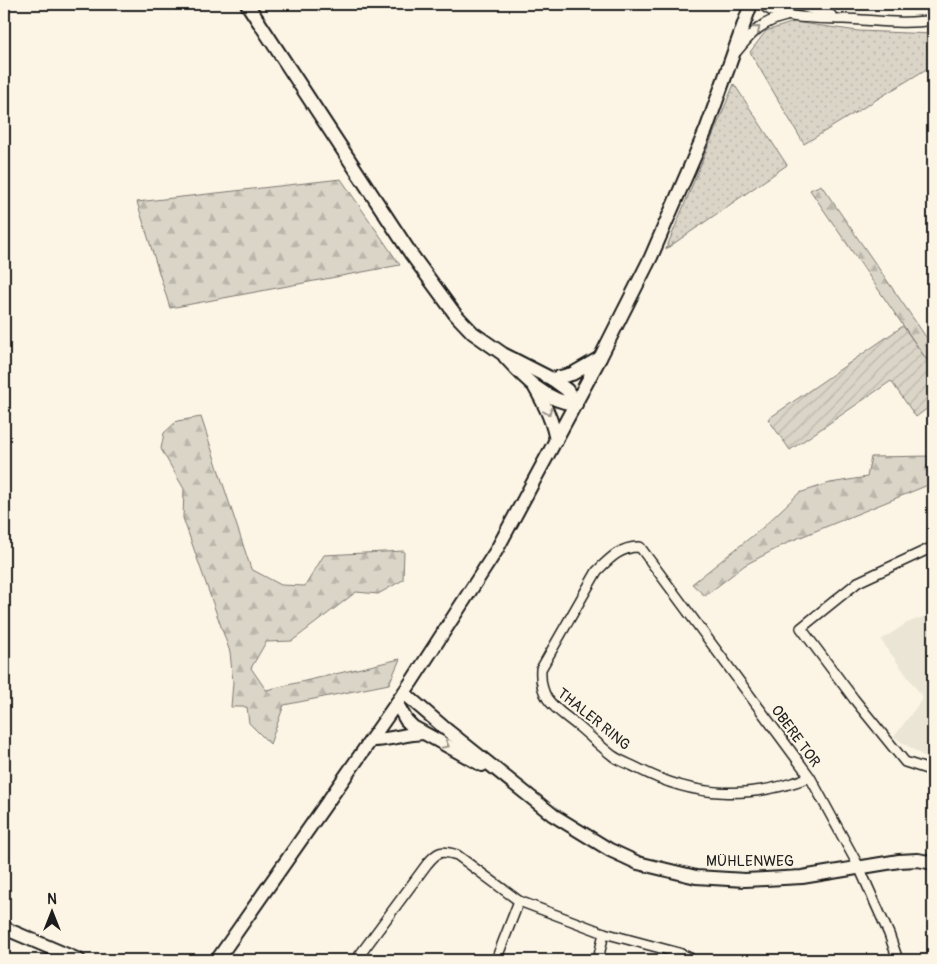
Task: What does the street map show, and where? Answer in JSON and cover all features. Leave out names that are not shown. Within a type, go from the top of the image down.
[{"type":"main road","points":[[247,4],[416,262],[455,314],[473,333],[503,354],[552,379],[566,390],[576,404]]},
{"type":"main road","points":[[212,960],[220,956],[372,740],[496,551],[576,404],[651,257],[706,130],[751,4]]},
{"type":"main road","points":[[503,354],[533,386],[547,410],[556,441]]},
{"type":"main road","points":[[552,379],[572,374],[600,358]]},
{"type":"main road","points":[[533,386],[562,403],[576,404]]},
{"type":"main road","name":"MÜHLENWEG","points":[[401,698],[406,720],[423,733],[502,775]]},
{"type":"main road","name":"MÜHLENWEG","points":[[401,698],[553,815],[603,846],[638,863],[696,877],[745,880],[802,877],[909,860],[933,863]]},
{"type":"main road","points":[[372,740],[385,740],[398,735],[423,733]]},
{"type":"main road","points":[[4,928],[79,960]]},
{"type":"street","points":[[762,4],[776,12],[822,18],[890,23],[933,20]]},
{"type":"street","points":[[794,4],[846,19]]},
{"type":"street","points":[[732,58],[759,26],[772,19],[791,15]]},
{"type":"street","name":"THALER RING","points":[[640,547],[622,550],[608,560],[597,572],[541,669],[542,689],[549,702],[614,757],[654,778],[692,788],[727,794],[764,791],[786,786],[810,777]]},
{"type":"street","name":"OBERE TOR","points":[[640,547],[810,777],[859,867],[889,934],[898,960]]},
{"type":"street","points":[[933,547],[858,582],[801,628],[854,699],[905,762],[933,771]]},
{"type":"street","points":[[356,960],[436,854],[445,851],[458,855],[520,901],[604,933],[679,953],[692,960]]},
{"type":"street","points":[[496,960],[520,901]]},
{"type":"street","points":[[598,960],[604,933]]},
{"type":"shaded area","points":[[933,613],[933,760],[894,737],[923,698],[881,640],[907,623]]},
{"type":"green space","points":[[794,22],[858,31],[933,34],[933,65],[804,144],[750,52],[766,31]]},
{"type":"green space","points":[[734,84],[787,165],[666,249]]},
{"type":"green space","points":[[341,179],[400,265],[170,308],[137,202]]},
{"type":"green space","points":[[821,185],[933,347],[933,369],[810,190]]},
{"type":"green space","points":[[903,326],[933,369],[933,404],[916,417],[891,381],[790,450],[768,419]]},
{"type":"green space","points":[[201,417],[251,569],[281,585],[305,586],[324,555],[404,551],[403,580],[378,594],[356,592],[292,641],[266,642],[251,668],[266,690],[400,659],[389,684],[284,705],[270,744],[249,723],[247,707],[231,707],[233,682],[230,652],[183,518],[184,489],[161,449],[164,433],[177,421]]},
{"type":"green space","points":[[933,456],[933,483],[791,541],[745,565],[705,596],[692,584],[761,529],[799,493],[830,483],[867,477],[871,457]]}]
